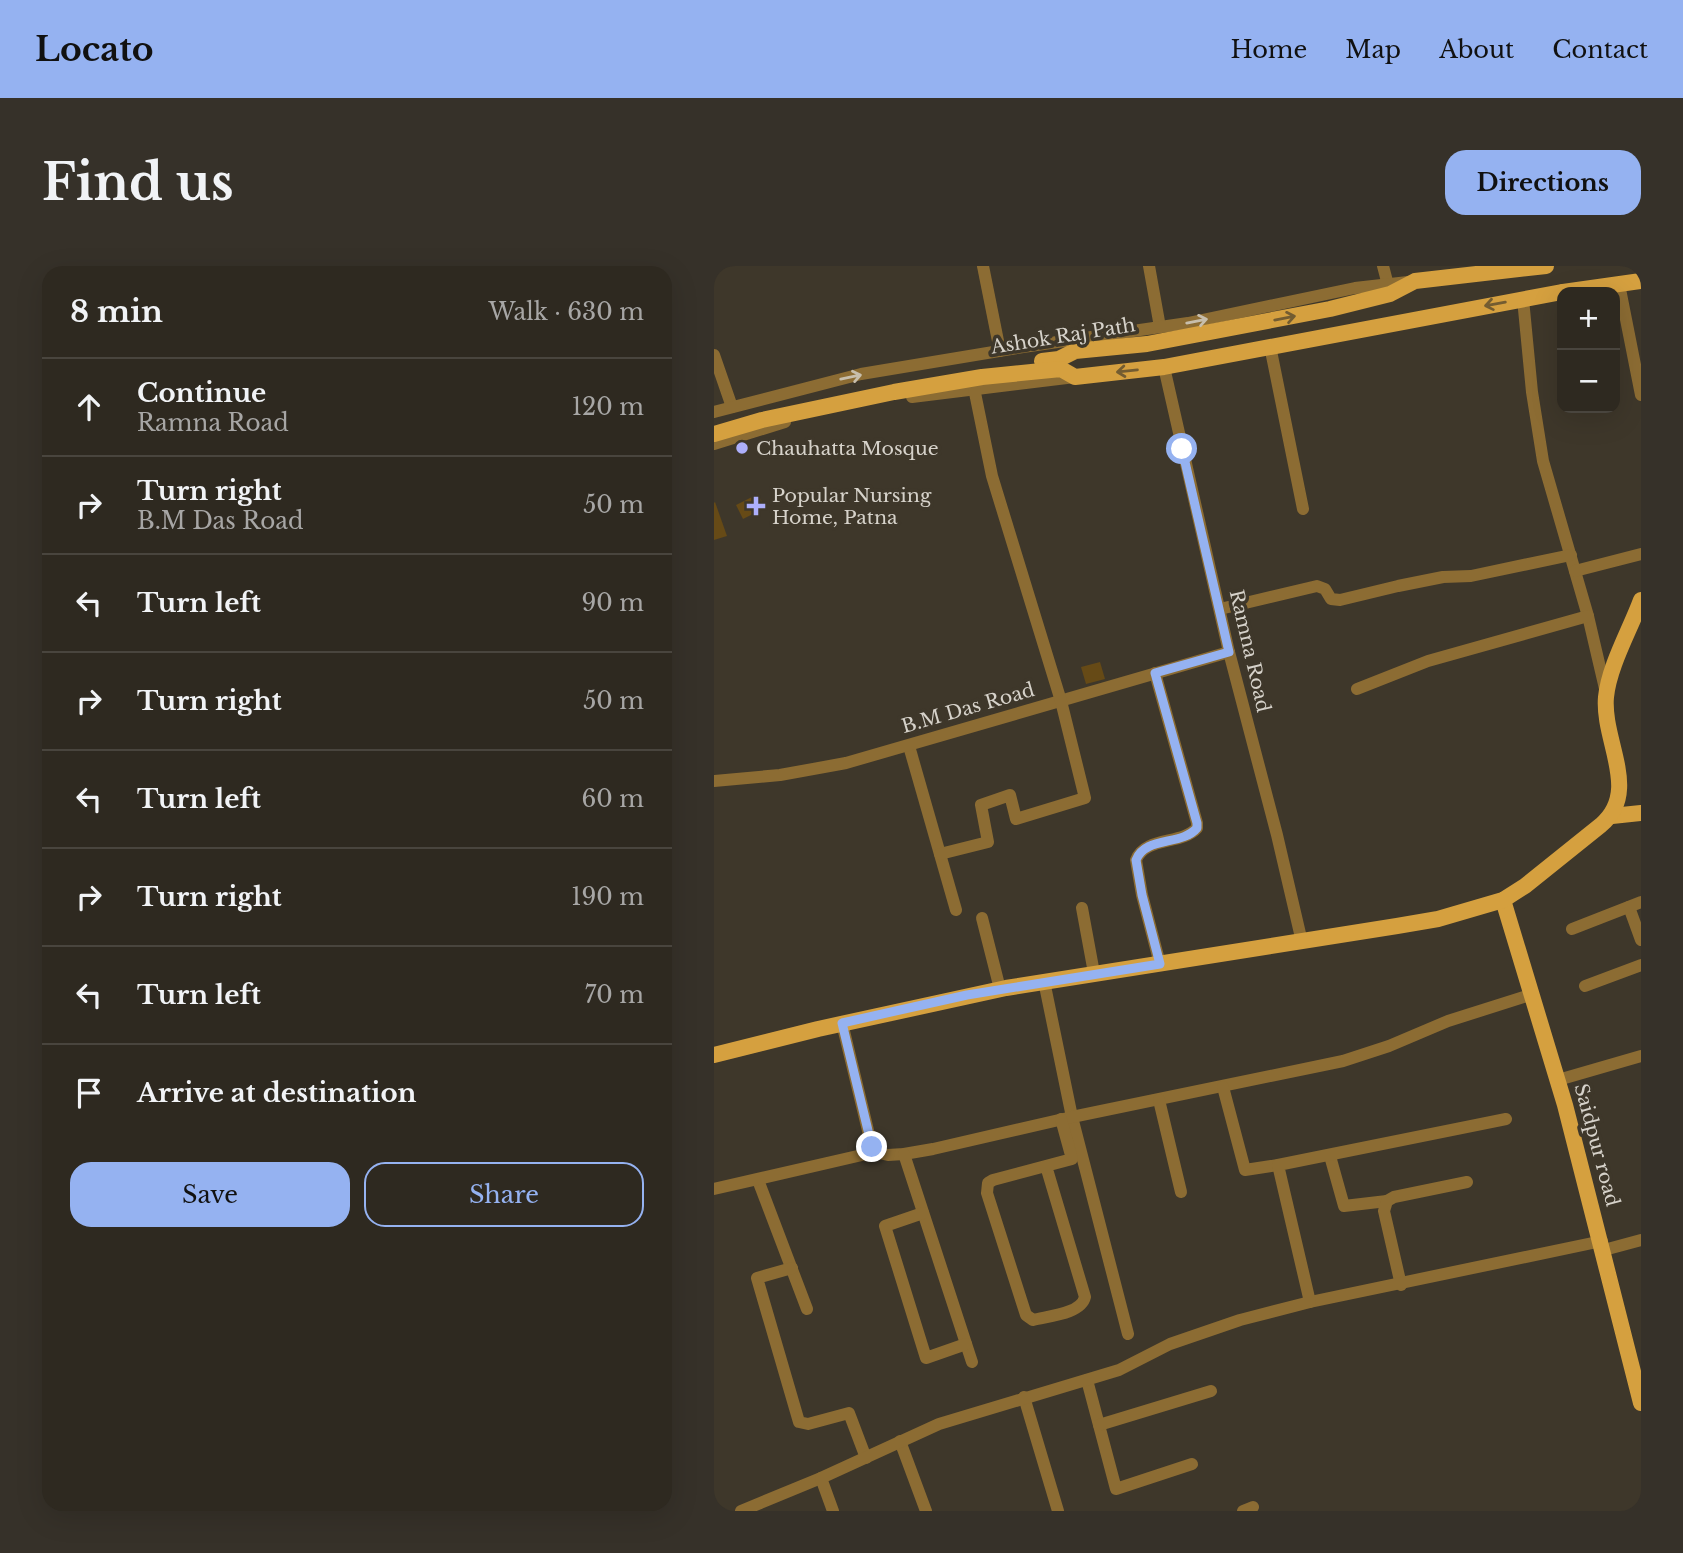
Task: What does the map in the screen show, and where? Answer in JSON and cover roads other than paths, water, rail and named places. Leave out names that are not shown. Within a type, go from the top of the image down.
[{"type":"main road","points":[[1448,272],[1540,267],[1530,298]]},
{"type":"main road","name":"Ashok Raj Path","points":[[714,425],[824,394],[913,378],[1059,359],[1075,351],[1146,344],[1331,309],[1448,272]]},
{"type":"main road","name":"Ashok Raj Path","points":[[1598,287],[1641,281]]},
{"type":"main road","name":"Ashok Raj Path","points":[[714,434],[833,404],[982,377],[1061,369],[1075,377],[1164,367],[1557,293]]},
{"type":"main road","points":[[714,1055],[842,1023],[1000,989],[1438,919],[1503,900],[1525,886],[1612,816],[1618,804],[1620,788],[1607,719],[1606,697],[1612,674],[1641,600]]},
{"type":"main road","points":[[1612,816],[1641,813]]},
{"type":"main road","name":"Saidpur road","points":[[1503,900],[1558,1080],[1603,1246],[1641,1403]]},
{"type":"street","points":[[983,266],[1000,351]]},
{"type":"street","points":[[1149,266],[1160,327]]},
{"type":"street","points":[[714,412],[862,374],[1160,327],[1355,288],[1389,290],[1383,266]]},
{"type":"street","points":[[1619,284],[1641,395]]},
{"type":"street","points":[[1530,298],[1532,392],[1543,461],[1588,616],[1606,697]]},
{"type":"street","points":[[1270,346],[1303,509]]},
{"type":"street","points":[[714,355],[732,407]]},
{"type":"street","name":"Ramna Road","points":[[1164,367],[1229,652],[1278,835],[1302,942]]},
{"type":"street","name":"Ashok Raj Path","points":[[714,444],[838,408],[974,388],[1075,377]]},
{"type":"street","points":[[940,854],[988,842],[981,805],[1010,795],[1016,819],[1085,798],[1061,701],[992,476],[974,388]]},
{"type":"street","points":[[1575,571],[1641,554]]},
{"type":"street","points":[[1220,609],[1317,586],[1325,589],[1331,598],[1340,600],[1443,577],[1471,576],[1571,555]]},
{"type":"street","points":[[1357,689],[1428,661],[1588,616]]},
{"type":"street","name":"B.M Das Road","points":[[714,781],[813,770],[909,746],[1229,652]]},
{"type":"street","points":[[1155,673],[1197,823],[1197,828],[1191,834],[1143,849],[1136,860],[1160,964]]},
{"type":"street","points":[[909,746],[956,910]]},
{"type":"street","points":[[1572,929],[1635,905],[1641,940]]},
{"type":"street","points":[[1082,908],[1094,973]]},
{"type":"street","points":[[982,918],[1000,989]]},
{"type":"street","points":[[1585,986],[1641,965]]},
{"type":"street","points":[[1044,981],[1072,1159],[993,1180],[988,1183],[987,1193],[1026,1315],[1033,1320],[1078,1308],[1084,1303],[1085,1297],[1046,1166]]},
{"type":"street","points":[[714,1189],[875,1152],[904,1154],[1343,1061],[1389,1046],[1448,1021],[1530,995]]},
{"type":"street","points":[[842,1023],[865,1123],[875,1152]]},
{"type":"street","points":[[1558,1080],[1641,1056]]},
{"type":"street","points":[[1223,1087],[1245,1170],[1330,1156],[1506,1119]]},
{"type":"street","points":[[1159,1100],[1181,1192]]},
{"type":"street","points":[[1067,1118],[1128,1334]]},
{"type":"street","points":[[904,1154],[972,1363]]},
{"type":"street","points":[[1330,1156],[1344,1206],[1387,1201],[1394,1197],[1466,1182]]},
{"type":"street","points":[[1278,1165],[1310,1302]]},
{"type":"street","points":[[758,1180],[807,1309]]},
{"type":"street","points":[[1387,1201],[1384,1211],[1401,1285]]},
{"type":"street","points":[[923,1213],[885,1226],[926,1358],[966,1344]]},
{"type":"street","points":[[741,1511],[866,1458],[939,1423],[1119,1370],[1170,1344],[1240,1320],[1310,1302],[1641,1240]]},
{"type":"street","points":[[792,1268],[757,1278],[799,1422],[808,1424],[849,1413],[866,1458]]},
{"type":"street","points":[[1087,1380],[1116,1489],[1192,1464]]},
{"type":"street","points":[[1099,1425],[1211,1391]]},
{"type":"street","points":[[1024,1397],[1058,1511]]},
{"type":"street","points":[[900,1441],[926,1511]]},
{"type":"street","points":[[821,1478],[833,1511]]},
{"type":"place","name":"Chauhatta Mosque","points":[[742,448]]},
{"type":"place","name":"Popular Nursing Home, Patna","points":[[756,506]]}]
